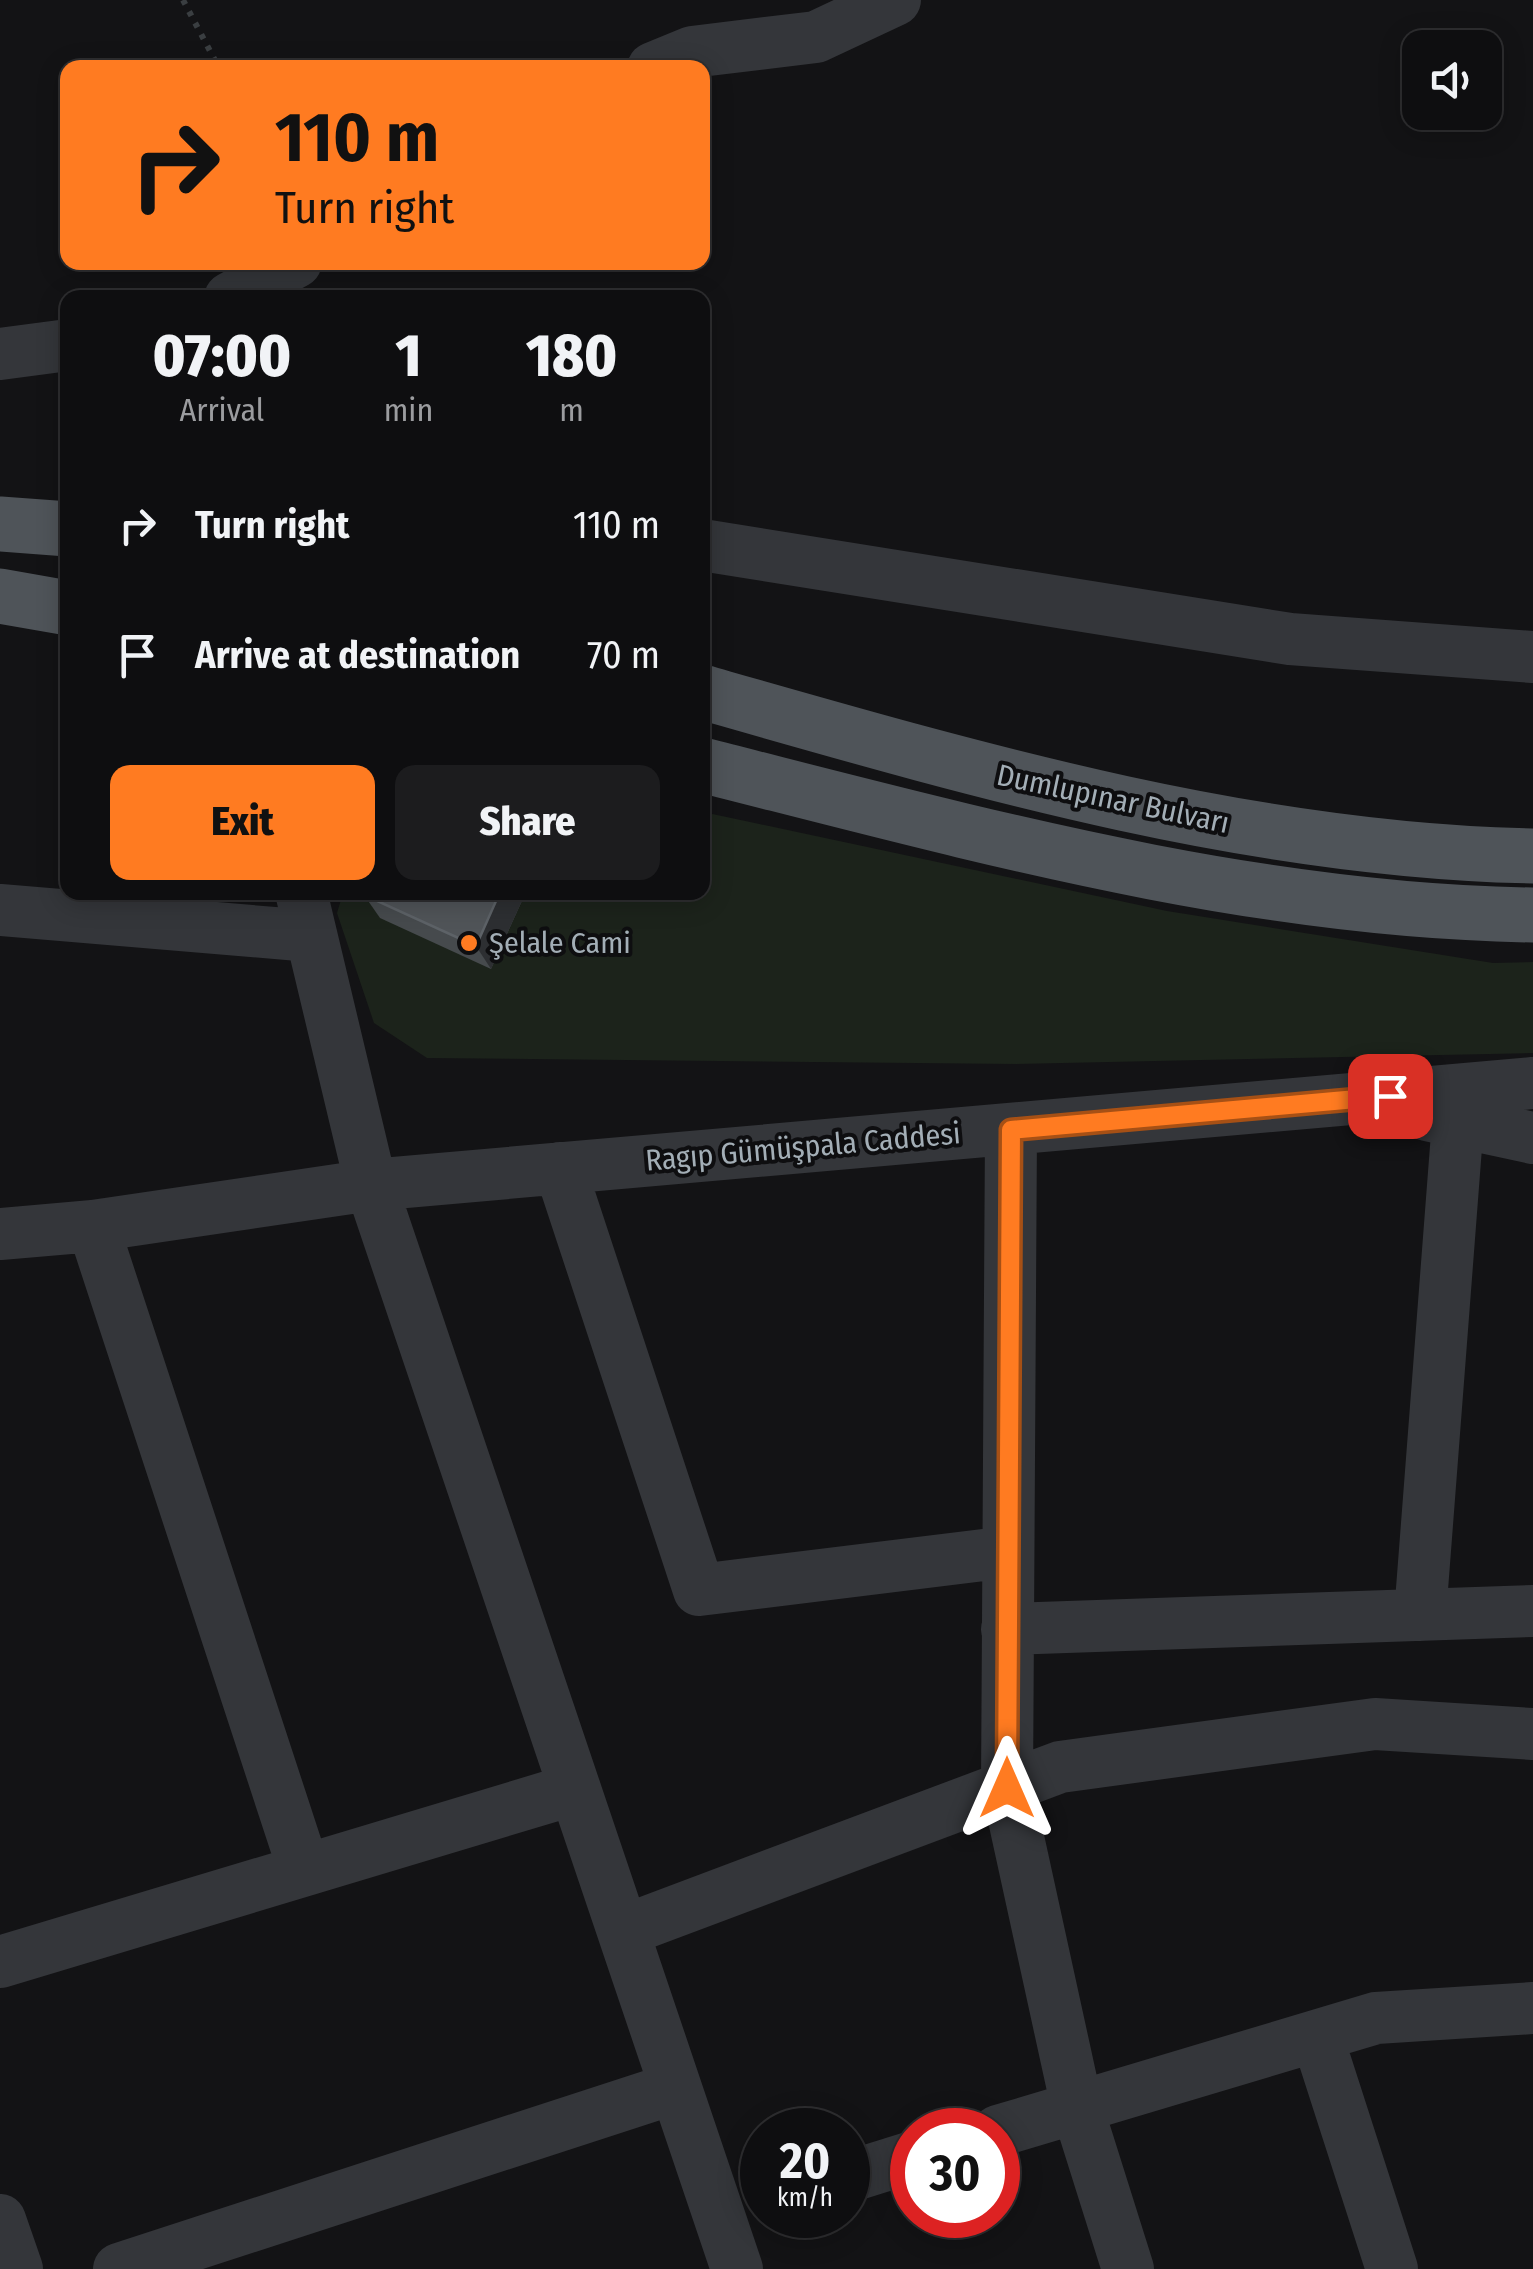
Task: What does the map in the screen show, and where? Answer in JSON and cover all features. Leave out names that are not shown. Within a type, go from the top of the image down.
[{"type":"main road","points":[[0,524],[60,528]]},
{"type":"main road","points":[[0,596],[60,607]]},
{"type":"main road","name":"Dumlupınar Bulvarı","points":[[710,694],[941,760],[1194,820],[1426,852],[1533,856]]},
{"type":"main road","name":"Dumlupınar Bulvarı","points":[[710,767],[940,825],[1239,890],[1429,914],[1533,915]]},
{"type":"street","points":[[672,60],[692,52],[816,37],[895,0]]},
{"type":"street","points":[[245,290],[281,270]]},
{"type":"street","points":[[0,354],[60,346]]},
{"type":"street","points":[[710,545],[1290,639],[1533,657]]},
{"type":"street","points":[[0,910],[306,914],[371,1184],[675,2088],[740,2207]]},
{"type":"street","name":"Ragıp Gümüşpala Caddesi","points":[[0,1234],[93,1226],[371,1184],[1533,1083]]},
{"type":"street","points":[[1354,1099],[1533,1138]]},
{"type":"street","points":[[1420,1615],[1458,1122]]},
{"type":"street","points":[[1011,1130],[1007,1788],[1077,2107],[1128,2269]]},
{"type":"street","points":[[560,1168],[699,1590],[1008,1552]]},
{"type":"street","points":[[93,1226],[304,1870]]},
{"type":"street","points":[[1008,1629],[1533,1611]]},
{"type":"street","points":[[622,1931],[1060,1768],[1375,1724],[1533,1734]]},
{"type":"street","points":[[0,1962],[575,1789]]},
{"type":"street","points":[[1020,2124],[1376,2018],[1533,2008]]},
{"type":"street","points":[[1316,2036],[1392,2269]]},
{"type":"street","points":[[119,2269],[675,2088]]},
{"type":"street","points":[[0,2220],[16,2269]]},
{"type":"street","points":[[737,2269],[740,2224]]},
{"type":"path","points":[[183,0],[215,60]]},
{"type":"shaded area","points":[[710,813],[1167,911],[1493,963],[1533,962],[1533,1053],[1016,1064],[427,1058],[374,1023],[337,913],[341,900],[710,900]]},
{"type":"building","points":[[375,900],[496,900],[476,946]]},
{"type":"place","name":"Şelale Cami","points":[[469,943]]},
{"type":"route","points":[[1007,1788],[1011,1130],[1390,1096]]}]
